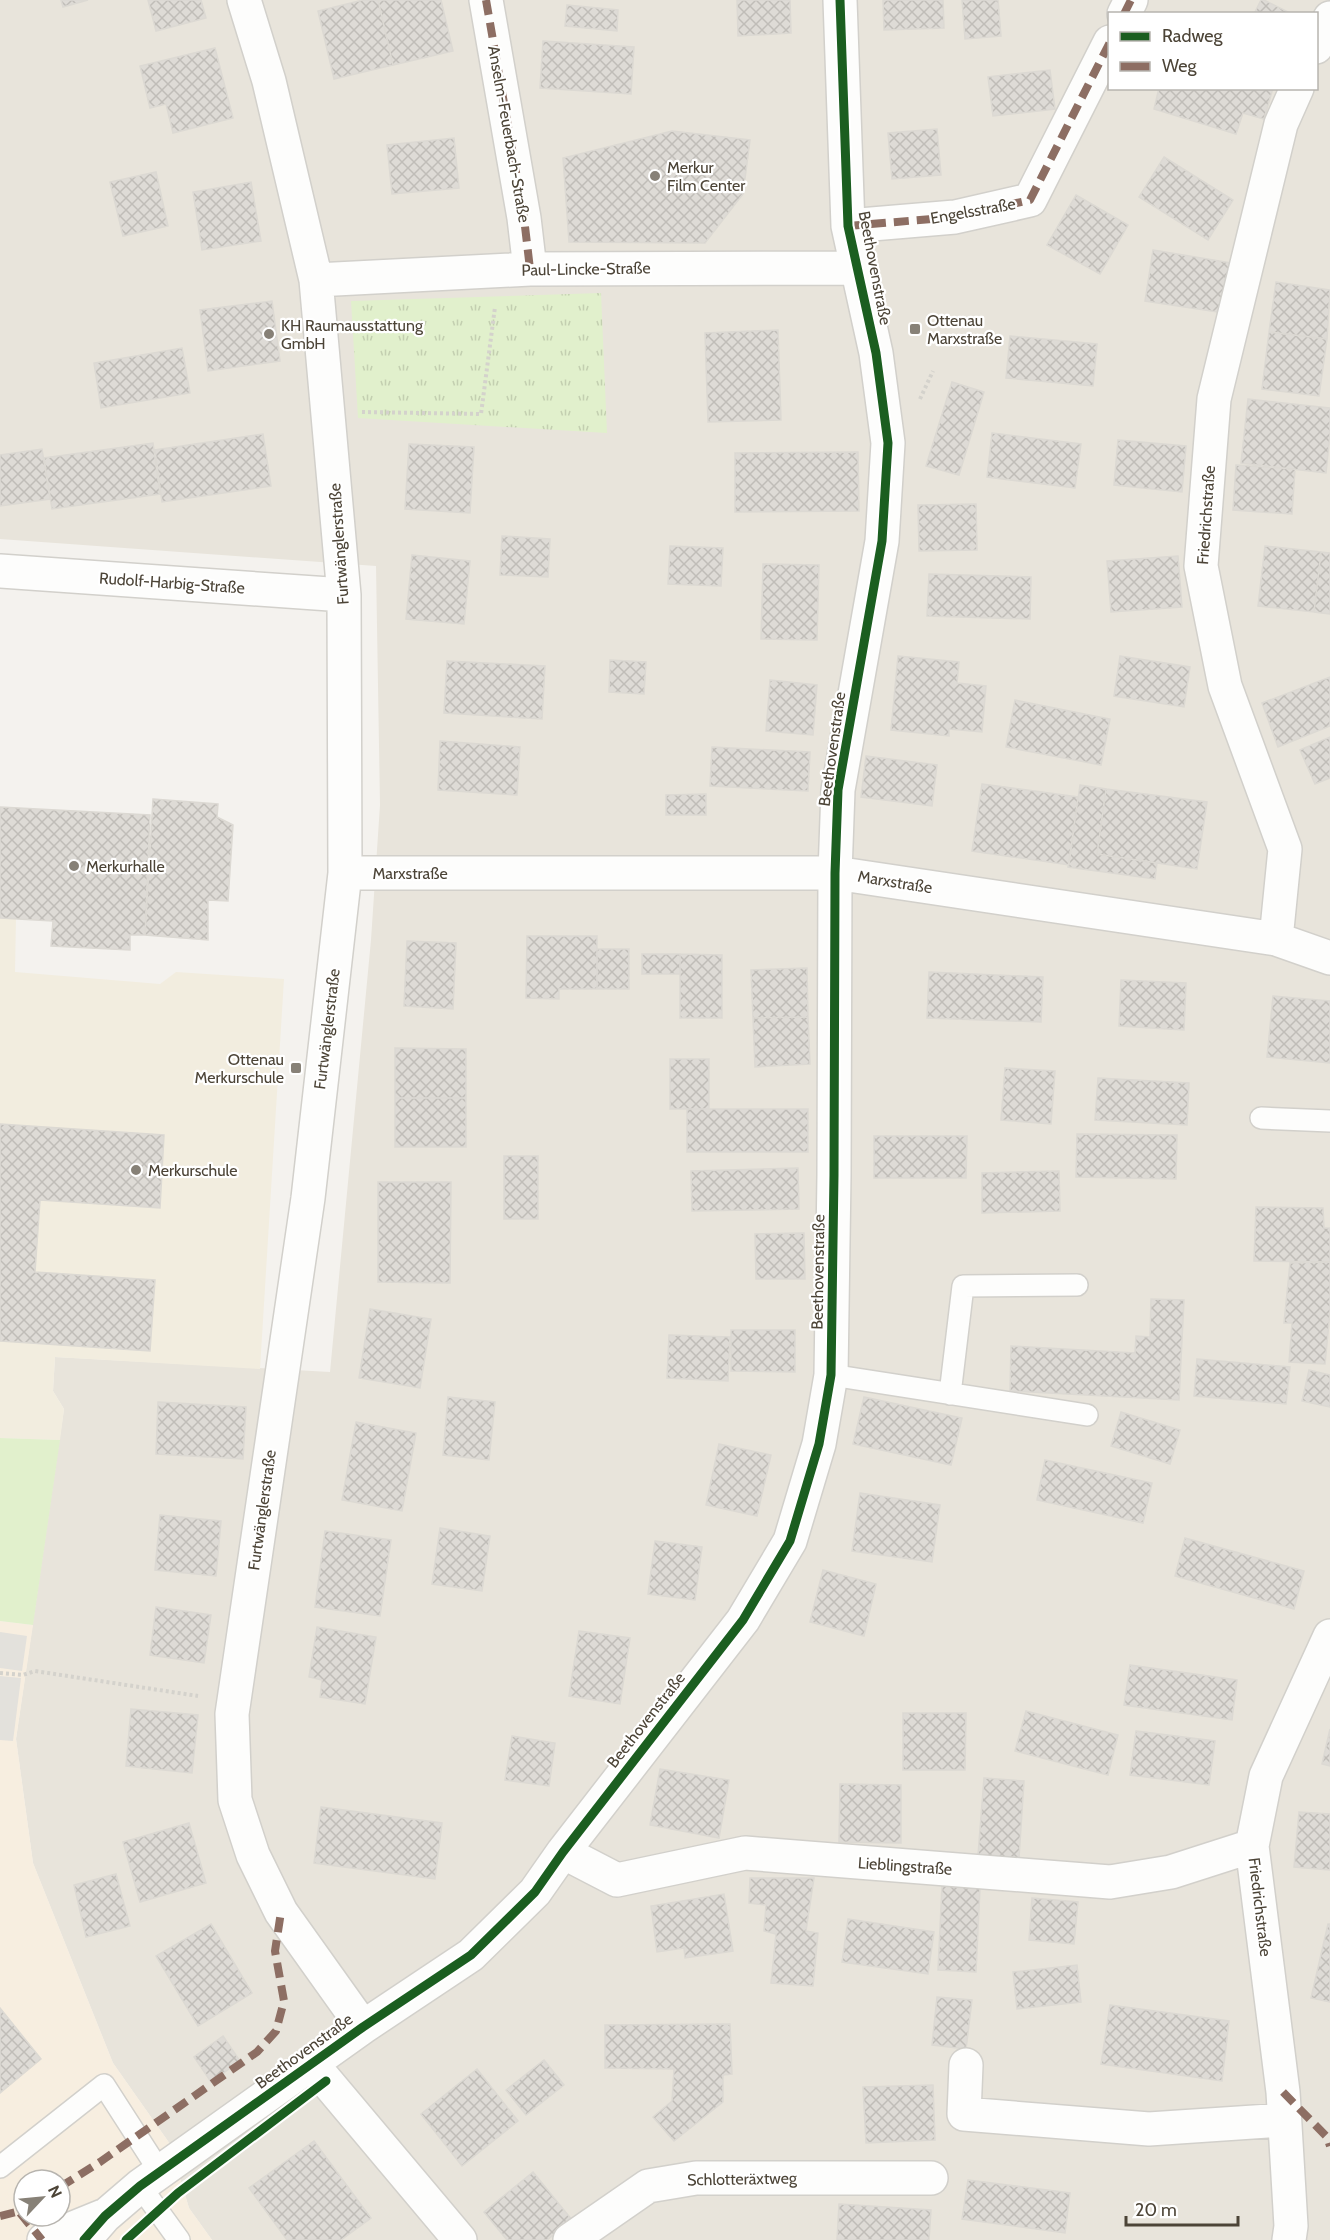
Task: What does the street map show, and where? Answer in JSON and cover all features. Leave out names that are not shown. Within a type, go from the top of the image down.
[{"type":"street","name":"Furtwänglerstraße","points":[[244,0],[269,81],[316,280],[344,595],[345,873],[308,1198],[232,1714],[235,1800],[253,1855],[281,1912],[363,2027]]},
{"type":"street","name":"Anselm-Feuerbach-Straße","points":[[486,0],[524,218],[530,269]]},
{"type":"street","name":"Beethovenstraße","points":[[84,2240],[105,2216],[150,2179],[319,2073],[363,2027],[471,1955],[535,1892],[563,1852],[742,1620],[790,1541],[819,1444],[831,1375],[835,873],[838,790],[882,541],[888,443],[876,353],[848,226],[840,0]]},
{"type":"street","points":[[1318,45],[1330,18]]},
{"type":"street","name":"Engelsstraße","points":[[848,226],[955,217],[1030,200],[1108,46]]},
{"type":"street","name":"Friedrichstraße","points":[[1276,939],[1285,849],[1225,686],[1202,566],[1214,399],[1281,124],[1296,90]]},
{"type":"street","name":"Paul-Lincke-Straße","points":[[316,280],[530,269],[857,268]]},
{"type":"street","name":"Rudolf-Harbig-Straße","points":[[0,571],[344,595]]},
{"type":"street","name":"Marxstraße","points":[[345,873],[835,873],[1276,939],[1330,958]]},
{"type":"street","name":"Friedrichstraße","points":[[1289,2240],[1291,2226],[1284,2120],[1252,1846],[1266,1776],[1330,1636]]},
{"type":"street","name":"Lieblingstraße","points":[[563,1852],[617,1880],[745,1853],[1110,1882],[1172,1872],[1252,1846]]},
{"type":"street","points":[[966,2066],[964,2114],[1149,2129],[1284,2120]]},
{"type":"street","points":[[319,2073],[460,2240]]},
{"type":"street","name":"Schlotteräxtweg","points":[[570,2240],[648,2186],[667,2182],[696,2178],[931,2178]]},
{"type":"street","name":"Beethovenstraße","points":[[44,2240],[105,2216]]},
{"type":"lane","points":[[1262,1118],[1330,1121]]},
{"type":"lane","points":[[950,1394],[963,1286],[1077,1285]]},
{"type":"lane","points":[[831,1375],[1087,1415]]},
{"type":"lane","points":[[0,2167],[104,2085],[179,2240]]},
{"type":"path","points":[[329,414],[356,412],[482,414],[497,270]]},
{"type":"path","points":[[0,1673],[23,1675],[35,1671],[234,1702]]},
{"type":"shaded area","points":[[0,0],[1330,0],[1330,2240],[212,2240],[189,2208],[170,2144],[113,2063],[33,1863],[16,1739],[64,1409],[53,1391],[55,1357],[330,1372],[371,940],[380,805],[376,566],[0,539]]},
{"type":"shaded area","name":"Merkurschule","points":[[0,918],[16,918],[15,972],[160,984],[176,972],[284,979],[260,1369],[55,1357],[53,1391],[64,1409],[60,1440],[0,1438]]},
{"type":"shaded area","points":[[0,1621],[33,1625],[16,1739],[33,1863],[113,2063],[170,2144],[189,2208],[212,2240],[0,2240]]},
{"type":"shaded area","points":[[0,1632],[27,1636],[22,1671],[0,1668]]},
{"type":"shaded area","points":[[0,1676],[21,1678],[13,1741],[0,1740]]},
{"type":"green space","points":[[601,293],[607,433],[358,418],[351,301]]},
{"type":"green space","points":[[0,1438],[60,1440],[33,1625],[0,1621]]},
{"type":"building","points":[[61,0],[88,0],[63,7]]},
{"type":"building","points":[[148,0],[201,0],[206,18],[156,31]]},
{"type":"building","points":[[363,0],[378,0],[393,65],[334,79],[318,11]]},
{"type":"building","points":[[378,0],[441,0],[453,51],[393,65]]},
{"type":"building","points":[[737,0],[790,0],[791,33],[738,36]]},
{"type":"building","points":[[883,0],[943,0],[944,28],[884,30]]},
{"type":"building","points":[[962,0],[998,0],[1001,36],[965,39]]},
{"type":"building","points":[[1261,0],[1264,0],[1288,12],[1255,12]]},
{"type":"building","points":[[567,5],[618,10],[617,31],[565,26]]},
{"type":"building","points":[[543,41],[634,47],[631,94],[540,88]]},
{"type":"building","points":[[215,48],[233,118],[173,133],[166,104],[150,108],[140,66]]},
{"type":"building","points":[[1050,70],[1055,109],[993,116],[988,77]]},
{"type":"building","points":[[1159,90],[1272,90],[1264,119],[1243,113],[1236,134],[1154,109]]},
{"type":"building","points":[[937,129],[941,175],[892,179],[888,133]]},
{"type":"building","name":"Merkur Film Center","points":[[672,131],[750,140],[743,194],[705,243],[569,242],[563,158]]},
{"type":"building","points":[[454,138],[459,188],[392,194],[387,145]]},
{"type":"building","points":[[1164,157],[1233,200],[1208,240],[1139,197]]},
{"type":"building","points":[[156,172],[168,226],[123,236],[110,182]]},
{"type":"building","points":[[251,182],[261,241],[202,250],[193,192]]},
{"type":"building","points":[[1076,195],[1128,225],[1100,274],[1047,245]]},
{"type":"building","points":[[1153,250],[1232,263],[1224,313],[1145,301]]},
{"type":"building","points":[[1276,282],[1330,290],[1327,339],[1269,332]]},
{"type":"building","points":[[272,301],[280,361],[208,371],[200,310]]},
{"type":"building","points":[[778,330],[781,420],[708,422],[705,333]]},
{"type":"building","points":[[1269,332],[1327,339],[1319,396],[1262,389]]},
{"type":"building","points":[[1010,336],[1097,344],[1093,386],[1006,378]]},
{"type":"building","points":[[182,348],[190,393],[101,408],[94,363]]},
{"type":"building","points":[[952,382],[984,392],[959,475],[926,466]]},
{"type":"building","points":[[1248,399],[1330,408],[1326,473],[1241,463]]},
{"type":"building","points":[[992,433],[1081,444],[1075,488],[987,477]]},
{"type":"building","points":[[263,434],[271,486],[162,502],[155,450]]},
{"type":"building","points":[[1118,440],[1186,446],[1182,492],[1114,485]]},
{"type":"building","points":[[153,443],[160,494],[52,509],[44,458]]},
{"type":"building","points":[[409,444],[474,447],[470,513],[405,509]]},
{"type":"building","points":[[42,449],[50,499],[0,506],[0,455]]},
{"type":"building","points":[[858,452],[859,511],[735,512],[735,453]]},
{"type":"building","points":[[1236,465],[1295,469],[1292,514],[1233,510]]},
{"type":"building","points":[[976,504],[977,550],[919,551],[918,505]]},
{"type":"building","points":[[502,536],[550,539],[548,577],[500,575]]},
{"type":"building","points":[[670,546],[723,548],[721,586],[668,584]]},
{"type":"building","points":[[1265,546],[1321,552],[1314,612],[1258,606]]},
{"type":"building","points":[[1321,552],[1330,553],[1330,614],[1314,612]]},
{"type":"building","points":[[412,555],[470,561],[464,624],[406,619]]},
{"type":"building","points":[[1178,556],[1182,607],[1111,612],[1107,561]]},
{"type":"building","points":[[763,564],[819,565],[817,640],[761,639]]},
{"type":"building","points":[[929,574],[1031,577],[1030,619],[927,616]]},
{"type":"building","points":[[898,656],[959,662],[957,683],[986,686],[982,732],[949,729],[949,736],[891,730]]},
{"type":"building","points":[[1120,656],[1190,667],[1184,707],[1114,696]]},
{"type":"building","points":[[610,660],[646,662],[644,694],[609,692]]},
{"type":"building","points":[[447,661],[545,666],[542,719],[444,713]]},
{"type":"building","points":[[1330,677],[1330,726],[1278,747],[1262,703]]},
{"type":"building","points":[[770,680],[817,685],[813,735],[766,731]]},
{"type":"building","points":[[1015,700],[1110,719],[1101,765],[1006,747]]},
{"type":"building","points":[[1330,737],[1330,778],[1315,784],[1300,750]]},
{"type":"building","points":[[440,741],[520,747],[517,795],[438,790]]},
{"type":"building","points":[[712,747],[810,752],[808,791],[710,786]]},
{"type":"building","points":[[866,756],[937,765],[932,806],[861,797]]},
{"type":"building","points":[[982,784],[1078,797],[1069,865],[972,851]]},
{"type":"building","points":[[1080,785],[1106,789],[1097,854],[1157,863],[1155,879],[1068,867]]},
{"type":"building","points":[[1106,789],[1207,802],[1197,869],[1097,854]]},
{"type":"building","points":[[706,794],[706,815],[666,815],[666,795]]},
{"type":"building","points":[[153,799],[218,804],[217,817],[233,825],[228,901],[208,900],[208,940],[145,935]]},
{"type":"building","name":"Merkurhalle","points":[[0,807],[150,815],[145,935],[130,935],[130,950],[51,946],[53,921],[0,918]]},
{"type":"building","points":[[527,936],[597,936],[597,989],[559,989],[559,999],[526,998]]},
{"type":"building","points":[[407,941],[456,943],[453,1009],[404,1006]]},
{"type":"building","points":[[597,949],[629,949],[629,989],[597,989]]},
{"type":"building","points":[[642,954],[680,954],[680,974],[642,974]]},
{"type":"building","points":[[680,954],[722,955],[722,1018],[680,1018]]},
{"type":"building","points":[[807,968],[808,1017],[753,1018],[751,970]]},
{"type":"building","points":[[929,972],[1043,977],[1041,1022],[927,1018]]},
{"type":"building","points":[[1121,980],[1186,983],[1184,1030],[1119,1026]]},
{"type":"building","points":[[1273,996],[1330,1001],[1330,1063],[1267,1057]]},
{"type":"building","points":[[808,1017],[810,1064],[755,1067],[753,1018]]},
{"type":"building","points":[[395,1048],[466,1049],[466,1098],[395,1098]]},
{"type":"building","points":[[670,1059],[709,1059],[709,1109],[670,1109]]},
{"type":"building","points":[[1005,1068],[1055,1071],[1051,1124],[1001,1120]]},
{"type":"building","points":[[1098,1078],[1189,1083],[1187,1125],[1095,1120]]},
{"type":"building","points":[[395,1098],[466,1098],[466,1147],[395,1147]]},
{"type":"building","points":[[687,1109],[808,1109],[808,1152],[687,1152]]},
{"type":"building","points":[[0,1124],[164,1135],[160,1208],[40,1200],[35,1272],[155,1280],[150,1351],[0,1341]]},
{"type":"building","points":[[1077,1134],[1177,1135],[1176,1179],[1076,1177]]},
{"type":"building","points":[[874,1136],[967,1136],[966,1178],[874,1178]]},
{"type":"building","points":[[504,1156],[538,1156],[538,1219],[504,1219]]},
{"type":"building","points":[[798,1168],[799,1209],[692,1211],[691,1171]]},
{"type":"building","points":[[1059,1171],[1060,1211],[982,1213],[982,1173]]},
{"type":"building","points":[[378,1182],[451,1182],[450,1283],[378,1282]]},
{"type":"building","points":[[1256,1207],[1323,1208],[1324,1228],[1330,1228],[1330,1262],[1254,1261]]},
{"type":"building","points":[[804,1233],[805,1279],[756,1279],[755,1234]]},
{"type":"building","points":[[1330,1262],[1330,1312],[1325,1364],[1289,1362],[1292,1323],[1284,1323],[1290,1263]]},
{"type":"building","points":[[1151,1299],[1184,1300],[1179,1400],[1010,1391],[1011,1346],[1135,1353],[1136,1336],[1150,1337]]},
{"type":"building","points":[[370,1309],[431,1319],[420,1388],[359,1378]]},
{"type":"building","points":[[731,1330],[795,1330],[795,1372],[731,1371]]},
{"type":"building","points":[[669,1335],[730,1337],[728,1381],[667,1378]]},
{"type":"building","points":[[1197,1359],[1290,1367],[1286,1404],[1194,1396]]},
{"type":"building","points":[[1309,1370],[1330,1375],[1330,1407],[1302,1401]]},
{"type":"building","points":[[448,1397],[495,1402],[489,1460],[443,1455]]},
{"type":"building","points":[[864,1397],[962,1418],[951,1465],[853,1444]]},
{"type":"building","points":[[158,1402],[246,1407],[243,1459],[156,1454]]},
{"type":"building","points":[[1121,1412],[1180,1430],[1170,1464],[1111,1446]]},
{"type":"building","points":[[356,1422],[416,1433],[402,1511],[342,1500]]},
{"type":"building","points":[[719,1444],[771,1455],[757,1516],[706,1505]]},
{"type":"building","points":[[1045,1460],[1152,1483],[1143,1523],[1037,1500]]},
{"type":"building","points":[[860,1493],[940,1505],[932,1562],[852,1551]]},
{"type":"building","points":[[160,1515],[221,1521],[216,1576],[155,1570]]},
{"type":"building","points":[[440,1528],[490,1536],[482,1591],[432,1584]]},
{"type":"building","points":[[325,1531],[391,1540],[380,1616],[315,1607]]},
{"type":"building","points":[[1185,1538],[1304,1571],[1294,1609],[1175,1576]]},
{"type":"building","points":[[655,1541],[702,1547],[695,1600],[648,1594]]},
{"type":"building","points":[[823,1570],[876,1584],[864,1636],[810,1622]]},
{"type":"building","points":[[156,1607],[211,1615],[204,1663],[150,1655]]},
{"type":"building","points":[[317,1627],[376,1637],[365,1704],[320,1697],[322,1680],[309,1677]]},
{"type":"building","points":[[579,1631],[630,1638],[620,1704],[569,1696]]},
{"type":"building","points":[[1130,1665],[1237,1680],[1232,1720],[1124,1705]]},
{"type":"building","points":[[131,1709],[198,1715],[192,1773],[126,1766]]},
{"type":"building","points":[[1026,1711],[1118,1735],[1108,1775],[1015,1751]]},
{"type":"building","points":[[903,1713],[966,1713],[965,1770],[903,1770]]},
{"type":"building","points":[[1330,1729],[1330,1766],[1322,1764]]},
{"type":"building","points":[[1136,1731],[1215,1741],[1209,1785],[1130,1775]]},
{"type":"building","points":[[512,1736],[555,1743],[549,1786],[505,1780]]},
{"type":"building","points":[[660,1769],[729,1780],[719,1838],[650,1825]]},
{"type":"building","points":[[984,1778],[1024,1781],[1019,1858],[978,1855]]},
{"type":"building","points":[[840,1784],[901,1785],[901,1843],[839,1842]]},
{"type":"building","points":[[321,1807],[442,1823],[435,1879],[314,1863]]},
{"type":"building","points":[[1299,1812],[1330,1814],[1330,1870],[1294,1867]]},
{"type":"building","points":[[189,1823],[206,1883],[140,1902],[123,1842]]},
{"type":"building","points":[[116,1874],[130,1926],[86,1937],[74,1885]]},
{"type":"building","points":[[750,1878],[814,1878],[806,1931],[818,1933],[813,1986],[771,1983],[776,1934],[764,1931],[766,1905],[749,1903]]},
{"type":"building","points":[[942,1886],[980,1888],[976,1972],[938,1970]]},
{"type":"building","points":[[724,1894],[733,1951],[685,1958],[684,1948],[657,1952],[651,1906]]},
{"type":"building","points":[[1032,1898],[1078,1902],[1074,1944],[1029,1940]]},
{"type":"building","points":[[848,1919],[934,1932],[928,1974],[842,1962]]},
{"type":"building","points":[[211,1924],[252,1993],[198,2026],[156,1956]]},
{"type":"building","points":[[1328,1924],[1330,1924],[1330,2002],[1311,1998]]},
{"type":"building","points":[[1077,1965],[1081,2002],[1017,2009],[1013,1972]]},
{"type":"building","points":[[937,1997],[972,2000],[966,2049],[932,2045]]},
{"type":"building","points":[[1110,2005],[1229,2021],[1222,2081],[1101,2064]]},
{"type":"building","points":[[0,2008],[41,2059],[0,2093]]},
{"type":"building","points":[[730,2024],[732,2074],[723,2075],[723,2102],[674,2141],[653,2117],[672,2101],[674,2069],[605,2068],[605,2025]]},
{"type":"building","points":[[223,2036],[240,2061],[211,2082],[194,2057]]},
{"type":"building","points":[[544,2060],[564,2085],[526,2115],[506,2090]]},
{"type":"building","points":[[477,2069],[518,2121],[462,2166],[421,2114]]},
{"type":"building","points":[[933,2085],[935,2140],[866,2143],[863,2087]]},
{"type":"building","points":[[314,2141],[371,2218],[341,2240],[287,2240],[249,2188]]},
{"type":"building","points":[[533,2172],[572,2220],[547,2240],[507,2240],[484,2212]]},
{"type":"building","points":[[968,2180],[1070,2193],[1065,2233],[962,2219]]},
{"type":"building","points":[[839,2204],[931,2210],[929,2240],[837,2240]]},
{"type":"marked path","points":[[486,0],[524,218],[530,269]]},
{"type":"marked path","points":[[1125,12],[1131,0]]},
{"type":"marked path","points":[[848,226],[955,217],[1030,200],[1108,46]]},
{"type":"marked path","points":[[72,2180],[257,2052],[276,2031],[284,2001],[275,1951],[281,1912]]},
{"type":"marked path","points":[[1283,2092],[1327,2137],[1330,2146]]},
{"type":"marked path","points":[[0,2216],[12,2213]]},
{"type":"marked path","points":[[32,2228],[42,2240]]},
{"type":"cycle path","points":[[84,2240],[105,2216],[140,2186],[363,2027],[471,1955],[535,1892],[563,1852],[743,1620],[790,1541],[819,1444],[831,1375],[835,873],[838,790],[882,541],[888,443],[876,353],[848,226],[840,0]]},
{"type":"cycle path","points":[[126,2240],[178,2193],[326,2081]]},
{"type":"place","name":"Merkur Film Center","points":[[655,176]]},
{"type":"place","name":"Ottenau Marxstraße","points":[[915,329]]},
{"type":"place","name":"KH Raumausstattung GmbH","points":[[269,334]]},
{"type":"place","name":"Merkurhalle","points":[[74,866]]},
{"type":"place","name":"Ottenau Merkurschule","points":[[296,1068]]},
{"type":"place","name":"Merkurschule","points":[[136,1170]]}]
